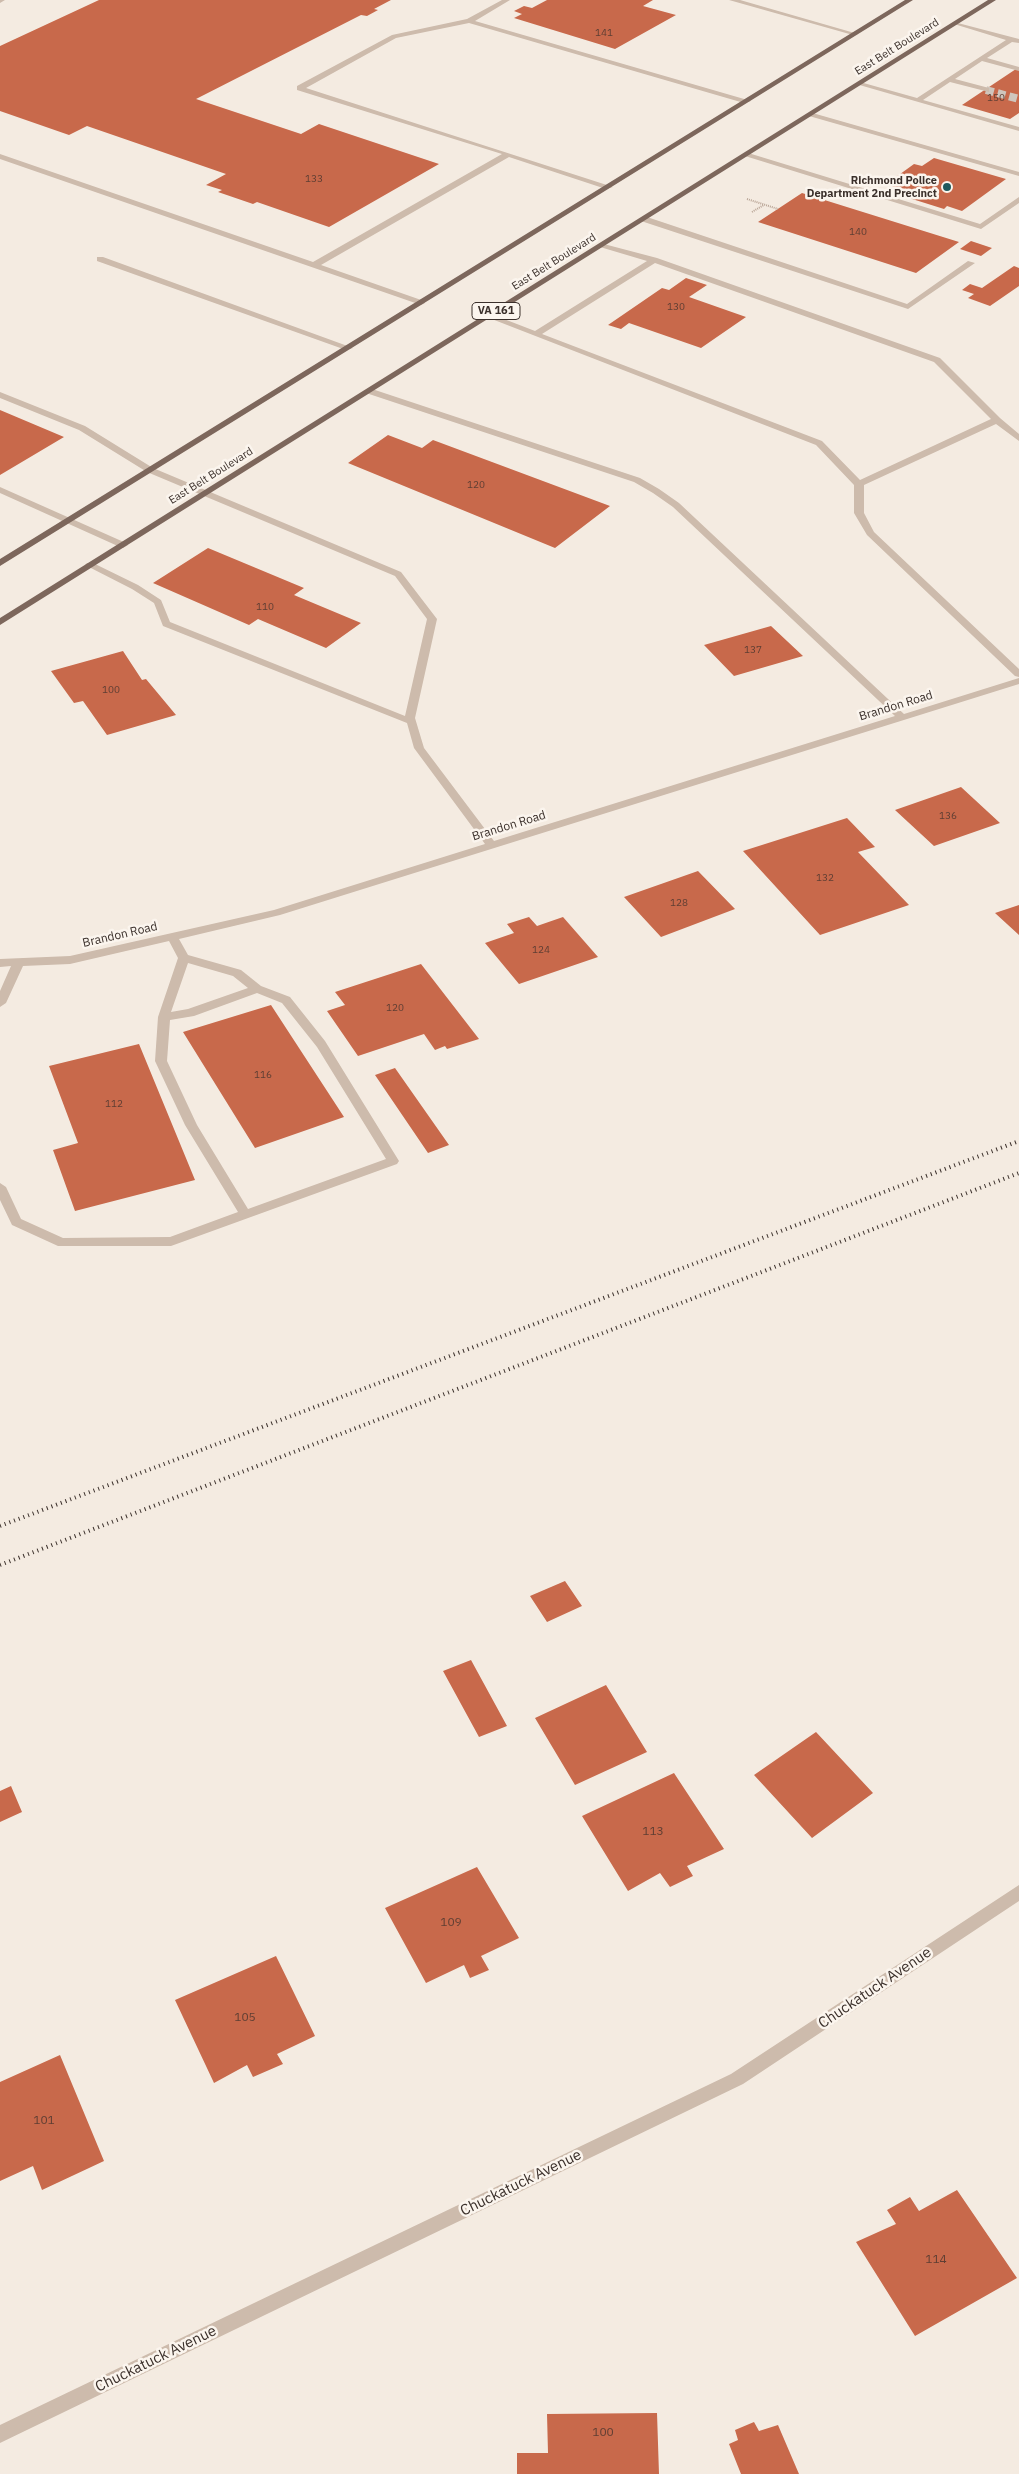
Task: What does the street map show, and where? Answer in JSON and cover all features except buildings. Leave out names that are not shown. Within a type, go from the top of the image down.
[{"type":"main road","points":[[0,563],[910,0]]},
{"type":"main road","name":"East Belt Boulevard","points":[[0,622],[993,0]]},
{"type":"street","points":[[507,0],[469,21],[394,36],[300,88],[610,187]]},
{"type":"street","points":[[732,0],[855,34]]},
{"type":"street","points":[[469,21],[747,102]]},
{"type":"street","points":[[956,23],[1016,40]]},
{"type":"street","points":[[918,100],[982,59],[1016,40]]},
{"type":"street","points":[[982,59],[1017,69]]},
{"type":"street","points":[[950,80],[986,90]]},
{"type":"street","points":[[860,84],[1019,129]]},
{"type":"street","points":[[812,114],[1019,174]]},
{"type":"street","points":[[314,265],[508,154]]},
{"type":"street","points":[[748,154],[981,227],[1019,199]]},
{"type":"street","points":[[0,156],[421,303]]},
{"type":"street","points":[[644,219],[908,307],[971,264]]},
{"type":"street","points":[[603,245],[654,260],[937,360],[997,420],[1019,438]]},
{"type":"street","points":[[100,258],[349,348]]},
{"type":"street","points":[[538,333],[654,260]]},
{"type":"street","points":[[488,316],[538,333],[819,443],[859,484],[859,513],[870,533],[1019,674]]},
{"type":"street","points":[[369,390],[637,480],[656,491],[676,505],[903,718]]},
{"type":"street","points":[[0,395],[82,428],[150,470],[398,574],[432,619],[410,718],[420,748],[492,846]]},
{"type":"street","points":[[859,484],[997,420]]},
{"type":"street","points":[[0,490],[71,520],[123,545]]},
{"type":"street","points":[[90,565],[135,587],[158,602],[166,624],[412,722]]},
{"type":"street","name":"Brandon Road","points":[[0,963],[70,960],[276,913],[1019,682]]},
{"type":"street","points":[[0,1187],[16,1222],[62,1243],[171,1241],[393,1160],[321,1044],[286,1000],[257,989],[237,973],[184,958],[172,937]]},
{"type":"street","points":[[184,958],[164,1017],[161,1061],[191,1125],[245,1214]]},
{"type":"street","points":[[0,1003],[19,962]]},
{"type":"street","points":[[164,1017],[190,1013],[257,989]]},
{"type":"street","name":"Chuckatuck Avenue","points":[[0,2434],[737,2079],[1019,1892]]},
{"type":"tunnel","points":[[986,90],[1019,99]]},
{"type":"railway","points":[[0,1526],[1019,1141]]},
{"type":"railway","points":[[0,1565],[1019,1173]]},
{"type":"place","name":"Richmond Police Department 2nd Precinct","points":[[947,187]]}]
